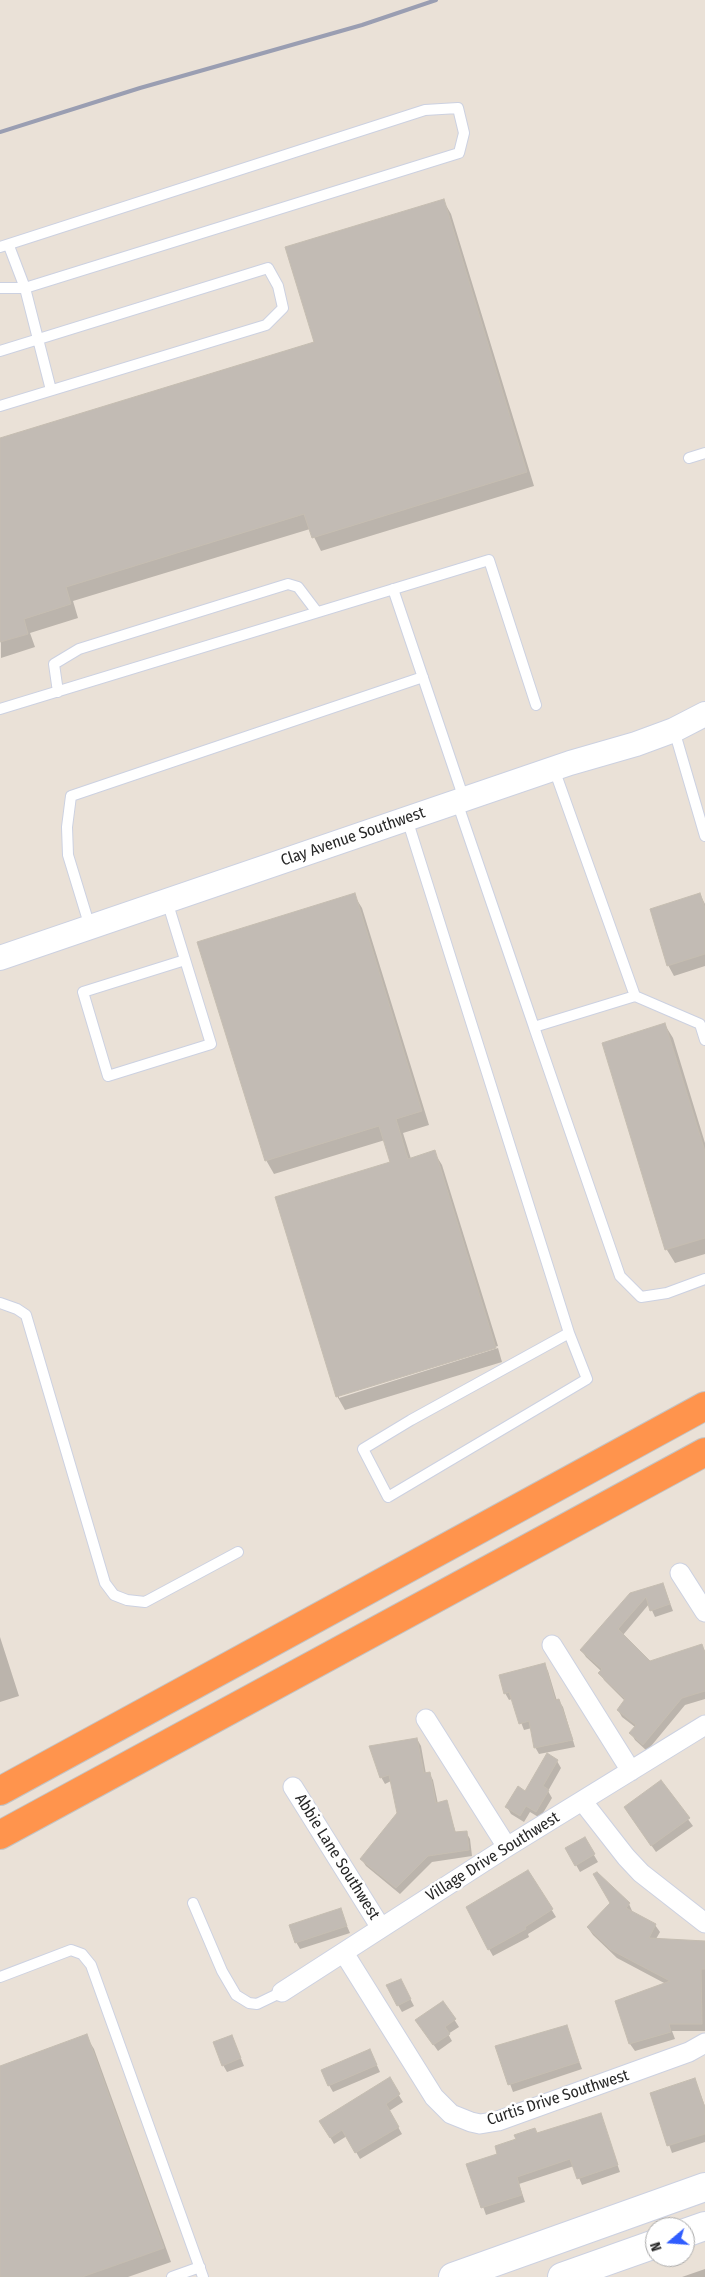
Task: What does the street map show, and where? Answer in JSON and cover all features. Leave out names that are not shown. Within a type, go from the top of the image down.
[{"type":"highway","points":[[0,1791],[705,1406]]},
{"type":"highway","points":[[0,1834],[705,1452]]},
{"type":"highway","points":[[544,1540],[705,1466]]},
{"type":"main road","points":[[453,2277],[705,2187]]},
{"type":"main road","points":[[562,2277],[645,2248]]},
{"type":"street","name":"Clay Avenue Southwest","points":[[0,958],[554,768],[636,744],[674,730],[705,714]]},
{"type":"street","points":[[680,1573],[705,1612]]},
{"type":"street","points":[[552,1645],[631,1771]]},
{"type":"street","points":[[426,1719],[507,1848]]},
{"type":"street","name":"Village Drive Southwest","points":[[282,1992],[507,1848],[705,1725]]},
{"type":"street","name":"Abbie Lane Southwest","points":[[293,1787],[381,1928]]},
{"type":"street","points":[[583,1802],[641,1873],[705,1923]]},
{"type":"street","name":"Curtis Drive Southwest","points":[[344,1953],[434,2097],[451,2114],[471,2122],[480,2124],[498,2121],[689,2052],[705,2044]]},
{"type":"lane","points":[[0,288],[24,288],[459,153],[464,132],[458,108],[425,110],[4,246],[24,288],[51,390]]},
{"type":"lane","points":[[0,351],[268,268],[278,286],[283,308],[266,325],[0,406]]},
{"type":"lane","points":[[689,458],[705,453]]},
{"type":"lane","points":[[0,709],[489,560],[536,706]]},
{"type":"lane","points":[[58,692],[54,664],[79,649],[288,584],[298,587],[317,612]]},
{"type":"lane","points":[[393,589],[423,677],[460,801],[534,1027],[620,1276],[641,1296],[667,1293],[705,1279]]},
{"type":"lane","points":[[90,927],[68,855],[66,828],[71,796],[423,677]]},
{"type":"lane","points":[[674,730],[705,836]]},
{"type":"lane","points":[[554,768],[634,996]]},
{"type":"lane","points":[[407,819],[569,1333],[587,1379],[388,1497],[363,1449],[410,1420],[569,1333]]},
{"type":"lane","points":[[168,901],[211,1044],[108,1076],[83,992],[185,960]]},
{"type":"lane","points":[[534,1027],[634,996],[700,1024],[705,1040]]},
{"type":"lane","points":[[0,1303],[17,1309],[26,1315],[105,1583],[114,1596],[145,1602],[238,1552]]},
{"type":"lane","points":[[193,1903],[222,1972],[236,1995],[249,2003],[257,2004],[282,1992]]},
{"type":"lane","points":[[0,1977],[71,1950],[86,1958],[98,1980],[202,2272],[172,2277]]},
{"type":"building","points":[[444,199],[527,472],[312,538],[304,514],[66,587],[71,604],[24,619],[28,634],[0,642],[0,438],[314,342],[285,247]]},
{"type":"building","points":[[355,893],[422,1111],[396,1119],[408,1159],[435,1150],[496,1348],[336,1397],[275,1197],[390,1162],[379,1126],[265,1161],[197,942]]},
{"type":"building","points":[[700,893],[705,908],[705,954],[667,966],[650,909]]},
{"type":"building","points":[[665,1023],[705,1151],[705,1238],[665,1250],[602,1043]]},
{"type":"building","points":[[663,1583],[670,1604],[650,1611],[646,1597],[618,1629],[650,1661],[702,1644],[705,1653],[705,1691],[682,1698],[643,1745],[629,1733],[636,1725],[617,1710],[625,1699],[598,1673],[602,1669],[580,1650],[630,1593]]},
{"type":"building","points":[[545,1663],[555,1700],[559,1699],[573,1740],[534,1748],[529,1721],[519,1724],[509,1692],[504,1694],[499,1675]]},
{"type":"building","points":[[417,1738],[424,1773],[430,1772],[436,1803],[447,1800],[455,1832],[467,1831],[469,1850],[428,1856],[396,1888],[360,1859],[397,1813],[389,1775],[380,1778],[369,1746]]},
{"type":"building","points":[[547,1753],[558,1760],[543,1786],[549,1790],[536,1812],[526,1806],[520,1816],[505,1807],[518,1786],[525,1791]]},
{"type":"building","points":[[661,1780],[690,1818],[651,1846],[624,1807]]},
{"type":"building","points":[[585,1837],[595,1854],[575,1866],[565,1848]]},
{"type":"building","points":[[528,1870],[553,1909],[525,1927],[526,1929],[488,1950],[466,1907]]},
{"type":"building","points":[[597,1872],[630,1903],[626,1908],[656,1924],[649,1938],[705,1941],[705,1969],[701,1969],[702,2024],[669,2024],[671,2032],[629,2044],[615,2001],[670,1981],[611,1950],[587,1927],[610,1903],[593,1874]]},
{"type":"building","points":[[341,1908],[347,1926],[295,1943],[289,1925]]},
{"type":"building","points":[[401,1979],[411,1999],[397,2006],[386,1985]]},
{"type":"building","points":[[443,2001],[456,2019],[445,2027],[450,2034],[433,2045],[415,2020]]},
{"type":"building","points":[[567,2025],[579,2062],[508,2085],[495,2046]]},
{"type":"building","points":[[87,2034],[164,2248],[82,2277],[0,2277],[0,2066]]},
{"type":"building","points":[[232,2035],[241,2058],[222,2066],[213,2042]]},
{"type":"building","points":[[370,2049],[377,2065],[328,2086],[321,2070]]},
{"type":"building","points":[[390,2077],[400,2094],[386,2104],[399,2127],[355,2153],[342,2130],[330,2138],[319,2121]]},
{"type":"building","points":[[695,2078],[705,2108],[705,2134],[667,2146],[650,2093]]},
{"type":"building","points":[[601,2113],[618,2165],[577,2179],[570,2159],[517,2177],[522,2195],[481,2208],[466,2164],[497,2154],[495,2146],[516,2139],[514,2135],[535,2128],[537,2133]]},
{"type":"railway","points":[[0,132],[140,88],[362,25],[436,0]]}]
